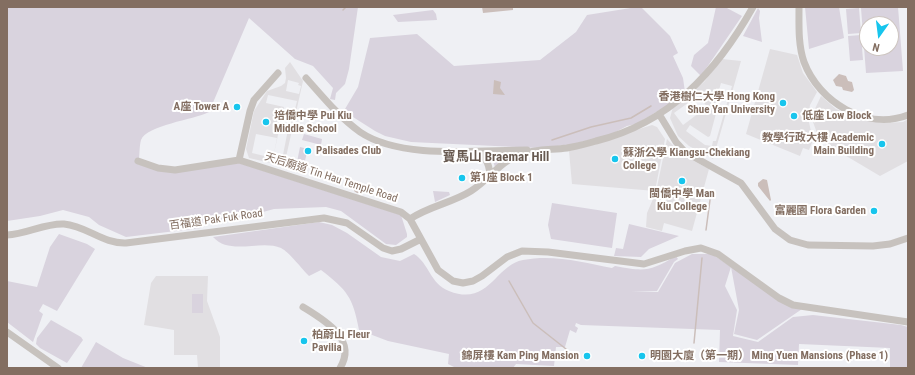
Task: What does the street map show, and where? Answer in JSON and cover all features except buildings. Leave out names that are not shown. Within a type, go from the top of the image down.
[{"type":"street","points":[[753,7],[734,40],[707,75],[679,100],[659,114],[632,128],[601,140],[566,148],[525,152],[508,160],[470,192],[430,208],[410,219],[441,274],[449,280],[463,283],[477,279],[507,256],[522,251],[548,252],[646,264],[684,251],[704,249],[723,257],[776,296],[793,305],[908,322]]},
{"type":"street","points":[[799,7],[801,51],[810,74],[821,91],[841,107],[862,116],[887,120],[908,115]]},
{"type":"street","points":[[239,160],[250,110],[254,100],[278,73]]},
{"type":"street","points":[[306,78],[342,117],[361,132],[375,139],[406,148],[470,151],[548,150]]},
{"type":"street","points":[[659,114],[676,142],[685,152],[741,183],[775,229],[790,240],[808,245],[873,246],[890,244],[908,238]]},
{"type":"street","points":[[500,150],[508,160]]},
{"type":"street","points":[[470,151],[478,153],[486,159],[490,175]]},
{"type":"street","name":"天后廟道 Tin Hau Temple Road","points":[[138,161],[150,166],[175,170],[239,160],[401,212],[410,219]]},
{"type":"street","name":"百福道 Pak Fuk Road","points":[[7,235],[22,233],[55,224],[74,226],[105,240],[117,243],[173,237],[309,218],[330,219],[346,224],[386,249],[397,251],[421,239]]},
{"type":"street","points":[[303,308],[326,321],[341,338],[345,354],[340,368]]},
{"type":"street","points":[[7,332],[58,368]]},
{"type":"shaded area","points":[[7,7],[358,7],[349,69],[345,84],[336,93],[335,100],[330,99],[333,88],[313,66],[295,59],[249,18],[209,112],[152,130],[145,135],[141,140],[138,164],[156,170],[239,163],[401,215],[407,237],[396,245],[386,244],[341,211],[326,207],[274,209],[241,218],[204,223],[201,228],[126,237],[99,225],[89,217],[63,210],[40,216],[7,221]]},
{"type":"shaded area","points":[[482,7],[513,7],[513,10],[483,13]]},
{"type":"shaded area","points":[[641,7],[670,36],[678,53],[673,56],[683,78],[685,92],[670,104],[636,124],[627,126],[608,136],[568,145],[537,148],[411,142],[385,136],[375,131],[353,117],[345,109],[358,87],[370,38],[417,34],[454,66],[540,60],[576,32],[587,15]]},
{"type":"shaded area","points":[[716,7],[725,7],[742,16],[701,76],[691,66],[694,55],[708,43]]},
{"type":"shaded area","points":[[805,7],[839,7],[844,38],[809,49]]},
{"type":"shaded area","points":[[898,7],[899,16],[862,16],[861,8]]},
{"type":"shaded area","points":[[758,8],[760,11],[759,18],[762,42],[743,36]]},
{"type":"shaded area","points":[[859,8],[859,33],[848,34],[846,9]]},
{"type":"shaded area","points":[[433,10],[436,14],[437,20],[398,22],[393,15]]},
{"type":"shaded area","points":[[899,20],[903,71],[866,73],[865,56],[899,56]]},
{"type":"shaded area","points":[[859,35],[859,56],[863,56],[863,60],[850,61],[848,36]]},
{"type":"shaded area","name":"香港樹仁大學 Hong Kong Shue Yan University","points":[[770,49],[797,55],[803,73],[817,92],[810,105],[808,118],[813,140],[809,150],[803,148],[800,156],[746,134]]},
{"type":"shaded area","points":[[722,59],[741,61],[713,159],[689,146],[678,136],[670,118],[673,107],[704,82]],"holes":[[[721,83],[732,86],[716,141],[713,141],[712,146],[705,145],[686,131],[690,125],[708,137],[710,136],[722,91],[719,90]],[[699,95],[707,107],[683,125],[674,113]]]},
{"type":"shaded area","name":"培僑中學 Pui Kiu Middle School","points":[[290,62],[303,81],[284,166],[249,158],[246,149],[254,111],[267,91],[285,83],[285,68]],"holes":[[[288,80],[299,83],[298,85],[301,86],[299,94],[286,91]],[[268,95],[297,101],[295,109],[292,109],[282,160],[273,158],[284,107],[266,103]],[[256,134],[277,138],[273,158],[252,153]]]},
{"type":"shaded area","points":[[839,74],[846,76],[848,81],[852,82],[854,90],[852,92],[843,90],[842,87],[836,86],[833,80]]},
{"type":"shaded area","points":[[494,80],[501,82],[500,88],[505,95],[493,94]]},
{"type":"shaded area","points":[[821,96],[836,109],[863,120],[885,123],[903,122],[908,119],[908,161],[880,176],[826,144],[817,133],[813,122],[814,111]]},
{"type":"shaded area","name":"蘇浙公學 Kiangsu-Chekiang College","points":[[652,125],[657,127],[665,139],[655,191],[572,184],[569,151]]},
{"type":"shaded area","points":[[304,134],[322,139],[321,145],[302,140]]},
{"type":"shaded area","name":"閩僑中學 Man Kiu College","points":[[667,139],[681,154],[709,169],[692,231],[664,223],[662,231],[646,227],[647,213],[656,192]]},
{"type":"shaded area","points":[[300,147],[308,149],[303,168],[296,167]]},
{"type":"shaded area","points":[[486,153],[502,155],[504,160],[495,167],[493,161]]},
{"type":"shaded area","points":[[763,179],[767,180],[770,201],[758,186],[758,183]]},
{"type":"shaded area","points":[[363,185],[370,188],[371,193],[357,193],[354,191],[355,187]]},
{"type":"shaded area","points":[[433,191],[449,192],[450,195],[435,202]]},
{"type":"shaded area","points":[[552,203],[617,213],[612,248],[551,239],[548,225]]},
{"type":"shaded area","points":[[319,222],[332,225],[347,233],[381,257],[400,261],[414,254],[423,263],[438,284],[449,291],[463,294],[474,294],[483,290],[513,263],[534,258],[557,258],[612,268],[615,266],[634,269],[647,269],[660,265],[676,256],[678,259],[674,262],[657,291],[631,291],[658,292],[675,263],[692,254],[712,254],[758,285],[802,309],[757,340],[734,334],[739,310],[731,267],[725,286],[737,310],[733,336],[758,342],[793,317],[813,315],[901,325],[908,327],[908,368],[890,368],[890,348],[799,344],[798,365],[719,362],[720,330],[581,325],[576,323],[575,326],[578,328],[576,333],[570,330],[565,347],[556,347],[554,366],[516,364],[513,368],[456,368],[448,364],[449,354],[388,341],[359,330],[351,302],[343,289],[321,270],[309,276],[292,257],[281,248],[264,245],[228,245],[220,243],[213,237]]},
{"type":"shaded area","points":[[629,224],[679,236],[649,249],[641,257],[614,256],[616,248],[623,249]]},
{"type":"shaded area","points":[[59,234],[87,244],[95,249],[57,311],[43,304],[39,311],[43,314],[33,342],[7,322],[7,281],[37,287],[50,247]]},
{"type":"shaded area","points":[[156,276],[208,276],[207,301],[220,337],[220,368],[198,368],[197,355],[174,355],[174,330],[144,325],[151,283]]},
{"type":"shaded area","points":[[192,294],[203,294],[203,313],[192,313]]},
{"type":"shaded area","points":[[51,320],[81,337],[83,340],[67,363],[40,348],[36,344],[37,338]]},
{"type":"shaded area","points":[[96,342],[123,358],[148,368],[81,368]]},
{"type":"waterway","points":[[343,10],[346,7]]},
{"type":"waterway","points":[[552,140],[591,127],[631,118],[651,106]]},
{"type":"waterway","points":[[706,230],[710,200]]},
{"type":"waterway","points":[[694,343],[702,258]]},
{"type":"waterway","points":[[509,281],[533,323],[566,349]]},
{"type":"place","name":"香港樹仁大學 Hong Kong Shue Yan University","points":[[783,103]]},
{"type":"place","name":"A座 Tower A","points":[[237,107]]},
{"type":"place","name":"低座 Low Block","points":[[794,116]]},
{"type":"place","name":"培僑中學 Pui Kiu Middle School","points":[[266,122]]},
{"type":"place","name":"教學行政大樓 Academic Main Building","points":[[882,144]]},
{"type":"place","name":"Palisades Club","points":[[308,151]]},
{"type":"place","name":"蘇浙公學 Kiangsu-Chekiang College","points":[[615,159]]},
{"type":"place","name":"第1座 Block 1","points":[[462,178]]},
{"type":"place","name":"閩僑中學 Man Kiu College","points":[[682,181]]},
{"type":"place","name":"富麗園 Flora Garden","points":[[874,211]]},
{"type":"place","name":"柏蔚山 Fleur Pavilia","points":[[304,341]]},
{"type":"place","name":"錦屏樓 Kam Ping Mansion","points":[[587,356]]},
{"type":"place","name":"明園大廈（第一期） Ming Yuen Mansions (Phase 1)","points":[[642,356]]},
{"type":"district","name":"寶馬山 Braemar Hill","points":[[496,158]]}]
